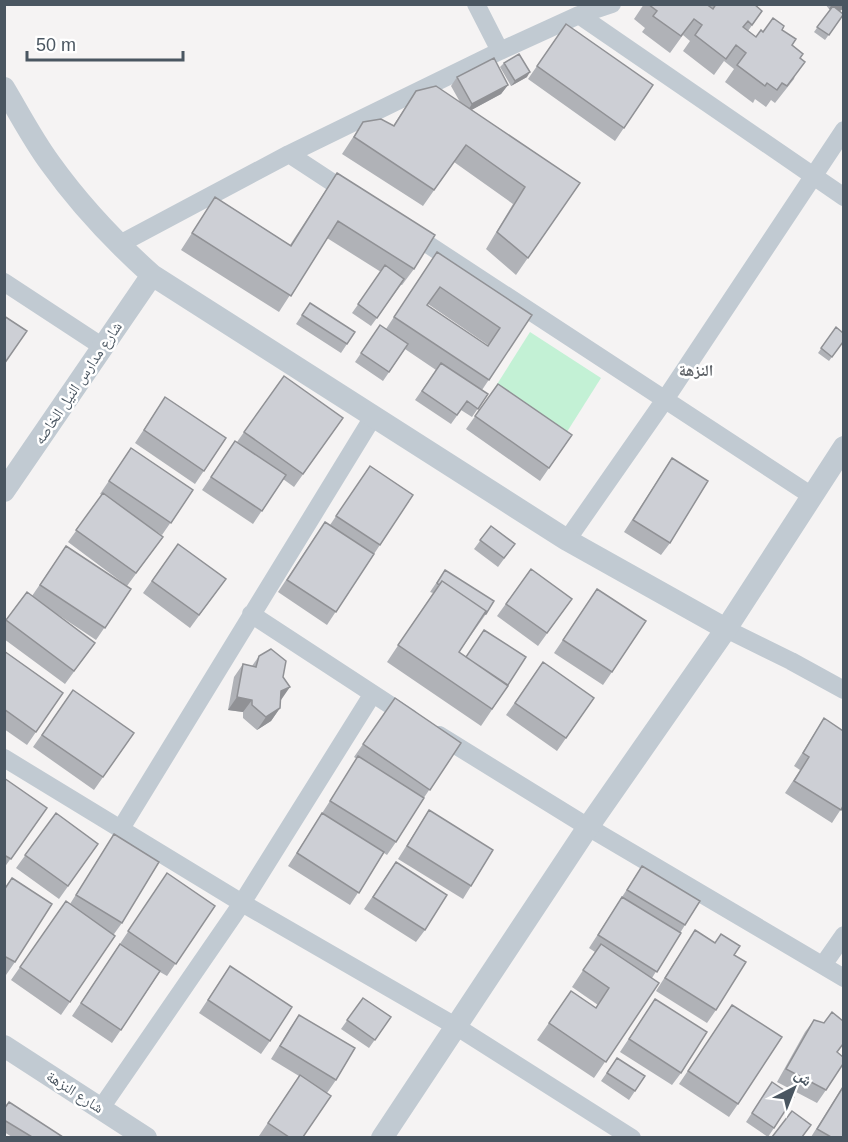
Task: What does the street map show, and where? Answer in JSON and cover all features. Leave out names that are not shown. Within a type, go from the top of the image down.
[{"type":"street","points":[[476,4],[500,51]]},
{"type":"street","points":[[118,245],[289,154],[500,51],[579,15],[611,5]]},
{"type":"street","points":[[579,15],[843,197]]},
{"type":"street","points":[[4,88],[49,161],[83,207],[118,245],[152,275],[567,540],[726,629],[843,690]]},
{"type":"street","points":[[567,540],[664,400],[843,130]]},
{"type":"street","points":[[289,154],[368,206]]},
{"type":"street","points":[[398,225],[812,496]]},
{"type":"street","name":"شارع مدارس النيل الخاصه","points":[[4,491],[152,275]]},
{"type":"street","points":[[4,282],[103,347]]},
{"type":"street","points":[[120,830],[373,417]]},
{"type":"street","points":[[382,1137],[588,827],[726,629],[843,447]]},
{"type":"street","points":[[251,614],[372,695],[588,827],[843,978]]},
{"type":"street","points":[[101,1108],[242,903],[372,695]]},
{"type":"street","points":[[4,758],[242,903],[457,1027],[632,1137]]},
{"type":"street","points":[[824,965],[843,935]]},
{"type":"street","name":"شارع النزهة","points":[[4,1046],[146,1137]]},
{"type":"green space","points":[[530,332],[601,378],[565,435],[494,389]]},
{"type":"building","points":[[648,4],[706,4],[713,9],[716,4],[754,4],[762,11],[752,25],[748,21],[743,27],[756,37],[761,30],[763,32],[773,18],[784,26],[782,30],[796,39],[792,45],[803,54],[800,58],[805,62],[787,86],[782,83],[777,90],[767,83],[765,86],[737,65],[746,53],[736,45],[726,59],[695,35],[702,25],[694,19],[681,36],[653,16],[657,11]]},
{"type":"building","points":[[833,6],[843,15],[829,35],[817,27]]},
{"type":"building","points":[[566,24],[653,85],[624,128],[537,66]]},
{"type":"building","points":[[519,54],[530,72],[515,81],[504,63]]},
{"type":"building","points":[[494,58],[508,85],[472,104],[457,77]]},
{"type":"building","points":[[436,86],[580,183],[528,258],[497,232],[525,187],[466,145],[434,190],[354,137],[363,122],[381,119],[394,126],[416,91]]},
{"type":"building","points":[[337,173],[435,235],[414,269],[338,221],[291,296],[192,233],[215,197],[291,246]]},
{"type":"building","points":[[437,252],[532,315],[489,380],[394,317]],"holes":[[[440,287],[500,328],[488,346],[427,305]]]},
{"type":"building","points":[[385,265],[404,279],[377,318],[358,304]]},
{"type":"building","points":[[310,303],[355,332],[347,344],[302,315]]},
{"type":"building","points":[[4,316],[27,331],[4,364]]},
{"type":"building","points":[[380,325],[408,344],[389,372],[361,353]]},
{"type":"building","points":[[836,327],[843,333],[843,342],[832,357],[821,348]]},
{"type":"building","points":[[441,363],[488,394],[478,409],[467,401],[457,415],[422,391]]},
{"type":"building","points":[[284,376],[343,418],[303,474],[244,432]]},
{"type":"building","points":[[498,384],[572,435],[549,468],[475,416]]},
{"type":"building","points":[[165,397],[226,438],[204,471],[144,430]]},
{"type":"building","points":[[235,441],[286,475],[262,511],[211,477]]},
{"type":"building","points":[[131,448],[193,490],[171,523],[109,481]]},
{"type":"building","points":[[672,458],[708,481],[670,543],[633,520]]},
{"type":"building","points":[[370,466],[413,495],[380,545],[336,516]]},
{"type":"building","points":[[103,493],[163,537],[136,573],[76,530]]},
{"type":"building","points":[[325,522],[374,554],[336,612],[287,580]]},
{"type":"building","points":[[491,526],[515,544],[504,558],[480,540]]},
{"type":"building","points":[[178,544],[226,579],[199,615],[152,581]]},
{"type":"building","points":[[66,546],[131,589],[105,628],[40,585]]},
{"type":"building","points":[[531,569],[572,599],[547,633],[506,604]]},
{"type":"building","points":[[445,570],[494,601],[486,614],[486,611],[442,581],[439,585],[437,583]]},
{"type":"building","points":[[442,581],[486,611],[459,652],[508,686],[492,709],[398,645]]},
{"type":"building","points":[[597,589],[646,621],[612,672],[563,640]]},
{"type":"building","points":[[27,592],[95,643],[74,671],[6,620]]},
{"type":"building","points":[[484,630],[526,657],[508,685],[466,657]]},
{"type":"building","points":[[271,649],[286,661],[283,677],[290,687],[281,691],[280,708],[266,717],[252,705],[252,700],[237,697],[243,664],[256,667],[259,656]]},
{"type":"building","points":[[4,651],[63,693],[36,732],[4,709]]},
{"type":"building","points":[[543,662],[594,698],[566,738],[515,703]]},
{"type":"building","points":[[73,690],[134,733],[103,777],[42,735]]},
{"type":"building","points":[[395,698],[461,743],[430,790],[363,744]]},
{"type":"building","points":[[824,718],[843,731],[843,806],[841,810],[794,781],[809,757],[803,753]]},
{"type":"building","points":[[358,756],[424,798],[396,842],[330,801]]},
{"type":"building","points":[[4,778],[47,808],[11,859],[4,855]]},
{"type":"building","points":[[429,810],[493,850],[471,886],[407,846]]},
{"type":"building","points":[[56,813],[98,844],[68,886],[25,855]]},
{"type":"building","points":[[322,813],[384,852],[359,893],[297,853]]},
{"type":"building","points":[[114,834],[159,862],[122,923],[76,895]]},
{"type":"building","points":[[396,862],[447,895],[425,930],[373,897]]},
{"type":"building","points":[[642,866],[700,901],[685,925],[627,890]]},
{"type":"building","points":[[167,873],[215,906],[176,964],[128,931]]},
{"type":"building","points":[[12,878],[52,904],[15,962],[4,956],[4,890]]},
{"type":"building","points":[[622,897],[681,933],[657,972],[598,935]]},
{"type":"building","points":[[66,901],[115,936],[70,1002],[20,967]]},
{"type":"building","points":[[695,930],[715,943],[721,934],[740,946],[734,955],[746,962],[716,1010],[665,978]]},
{"type":"building","points":[[120,944],[160,971],[121,1030],[81,1003]]},
{"type":"building","points":[[601,944],[659,983],[606,1062],[549,1023],[571,991],[596,1008],[609,988],[583,970]]},
{"type":"building","points":[[230,966],[292,1007],[270,1041],[208,1000]]},
{"type":"building","points":[[363,998],[391,1017],[375,1040],[347,1020]]},
{"type":"building","points":[[655,999],[707,1032],[681,1073],[629,1039]]},
{"type":"building","points":[[732,1005],[782,1037],[738,1104],[688,1071]]},
{"type":"building","points":[[832,1012],[843,1021],[843,1044],[837,1052],[843,1057],[843,1064],[826,1090],[786,1069],[814,1020],[824,1023]]},
{"type":"building","points":[[299,1015],[355,1048],[336,1080],[280,1046]]},
{"type":"building","points":[[617,1058],[645,1076],[635,1091],[607,1073]]},
{"type":"building","points":[[300,1075],[331,1096],[303,1137],[289,1137],[268,1123]]},
{"type":"building","points":[[772,1082],[794,1097],[774,1128],[752,1113]]},
{"type":"building","points":[[843,1087],[843,1137],[831,1137],[817,1129]]},
{"type":"building","points":[[9,1102],[63,1137],[32,1137],[4,1120],[4,1109]]},
{"type":"building","points":[[792,1111],[811,1125],[802,1137],[772,1137]]},
{"type":"district","name":"النزهة","points":[[696,370]]}]
